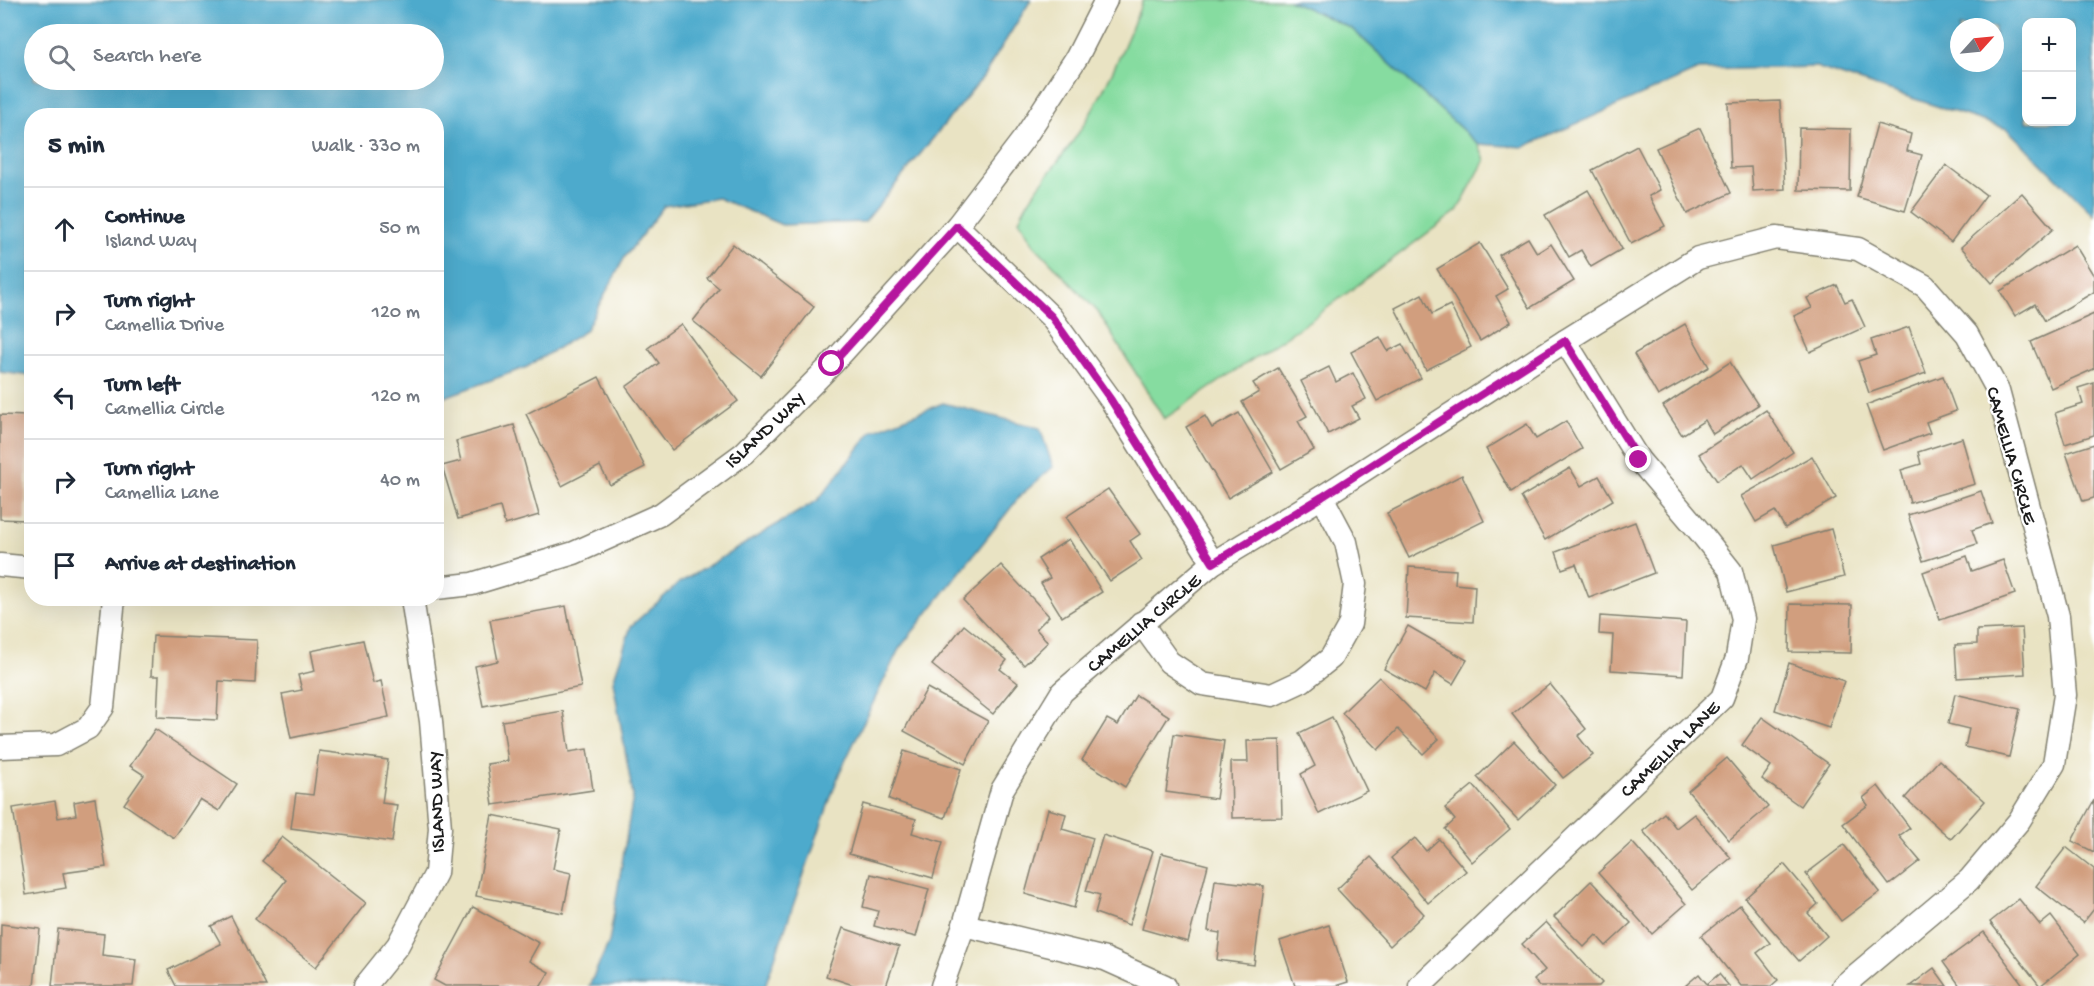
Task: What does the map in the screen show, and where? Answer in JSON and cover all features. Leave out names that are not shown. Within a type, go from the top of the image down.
[{"type":"street","name":"ISLAND WAY","points":[[444,587],[472,584],[574,553],[662,514],[744,453],[832,364],[957,226],[1025,137],[1077,57],[1106,0]]},
{"type":"street","points":[[957,226],[1052,317],[1111,400],[1213,563]]},
{"type":"street","name":"CAMELLIA CIRCLE","points":[[942,986],[964,925],[1002,790],[1062,692],[1213,563],[1322,497],[1698,258],[1776,238],[1858,249],[1925,286],[1967,334],[1998,391],[2058,616],[2065,695],[2054,764],[2019,821],[1969,880],[1843,986]]},
{"type":"street","name":"CAMELLIA LANE","points":[[1420,986],[1722,698],[1737,658],[1743,619],[1731,571],[1639,460],[1565,341]]},
{"type":"street","points":[[1141,623],[1169,663],[1202,684],[1272,695],[1302,681],[1332,658],[1350,624],[1354,584],[1346,542],[1322,497]]},
{"type":"street","points":[[0,565],[24,567]]},
{"type":"street","points":[[0,747],[56,745],[88,728],[103,707],[113,606]]},
{"type":"street","name":"ISLAND WAY","points":[[365,986],[398,945],[436,873],[440,828],[431,721],[412,606]]},
{"type":"street","points":[[964,925],[1105,959],[1165,986]]},
{"type":"green space","points":[[1143,0],[1290,0],[1352,29],[1478,144],[1485,160],[1457,211],[1315,317],[1164,419],[1098,312],[1034,245],[1019,220],[1036,190],[1071,144],[1093,110],[1120,56]]},
{"type":"water","points":[[0,0],[1031,0],[983,77],[865,222],[782,225],[718,198],[664,206],[625,257],[585,331],[527,367],[444,397],[444,108],[24,108],[24,375],[0,372]]},
{"type":"water","points":[[1289,0],[2094,0],[2094,215],[2007,129],[1816,67],[1698,70],[1524,147],[1478,144],[1352,29]]},
{"type":"water","points":[[943,403],[1040,428],[1053,467],[1021,495],[899,649],[839,774],[765,986],[589,986],[609,942],[633,796],[613,681],[631,626],[679,583],[818,500],[872,431]]},
{"type":"building","points":[[1780,101],[1785,189],[1753,191],[1751,167],[1731,168],[1728,103]]},
{"type":"building","points":[[1877,124],[1911,134],[1907,151],[1922,155],[1905,211],[1857,197]]},
{"type":"building","points":[[1700,128],[1731,193],[1687,214],[1656,148]]},
{"type":"building","points":[[1799,128],[1851,129],[1850,191],[1798,190]]},
{"type":"building","points":[[1637,146],[1660,190],[1649,196],[1665,226],[1631,244],[1592,170]]},
{"type":"building","points":[[1946,165],[1986,195],[1951,242],[1911,212]]},
{"type":"building","points":[[1588,190],[1622,249],[1591,267],[1581,250],[1569,257],[1545,215]]},
{"type":"building","points":[[2022,193],[2053,229],[1992,283],[1961,247]]},
{"type":"building","points":[[1528,238],[1537,253],[1551,244],[1574,281],[1530,308],[1499,255]]},
{"type":"building","points":[[1480,243],[1508,289],[1496,296],[1511,322],[1480,341],[1437,269]]},
{"type":"building","points":[[733,244],[814,307],[761,376],[693,321],[719,288],[707,278]]},
{"type":"building","points":[[2075,245],[2094,276],[2094,292],[2045,321],[2035,304],[2015,316],[2000,291]]},
{"type":"building","points":[[1837,285],[1845,302],[1852,299],[1865,327],[1810,352],[1794,316],[1812,308],[1807,298]]},
{"type":"building","points":[[1422,294],[1432,314],[1450,305],[1471,347],[1426,370],[1395,308]]},
{"type":"building","points":[[2094,314],[2094,369],[2051,388],[2031,342]]},
{"type":"building","points":[[681,324],[738,401],[672,450],[626,387],[659,363],[648,348]]},
{"type":"building","points":[[1685,324],[1709,367],[1658,396],[1634,354]]},
{"type":"building","points":[[1909,327],[1926,373],[1869,393],[1858,361],[1876,355],[1871,340]]},
{"type":"building","points":[[1380,337],[1388,351],[1402,344],[1421,378],[1377,401],[1351,352]]},
{"type":"building","points":[[1730,362],[1758,405],[1713,434],[1705,420],[1682,435],[1663,406]]},
{"type":"building","points":[[1329,367],[1336,382],[1353,373],[1366,399],[1352,406],[1359,418],[1328,434],[1301,381]]},
{"type":"building","points":[[1278,368],[1307,416],[1298,421],[1314,450],[1281,469],[1242,402],[1259,392],[1253,383]]},
{"type":"building","points":[[1943,376],[1956,411],[1926,422],[1930,433],[1883,450],[1866,405]]},
{"type":"building","points":[[599,377],[645,467],[610,485],[600,466],[562,486],[526,414]]},
{"type":"building","points":[[2094,383],[2094,435],[2065,444],[2055,413],[2083,404],[2078,388]]},
{"type":"building","points":[[1766,410],[1793,452],[1753,479],[1743,464],[1717,481],[1699,454]]},
{"type":"building","points":[[1239,413],[1273,472],[1228,498],[1186,427],[1205,416],[1212,428]]},
{"type":"building","points":[[0,415],[24,416],[24,520],[0,519]]},
{"type":"building","points":[[1566,421],[1582,449],[1511,492],[1486,449],[1527,424],[1536,439]]},
{"type":"building","points":[[514,425],[539,515],[505,525],[500,507],[458,519],[444,473],[444,465],[461,461],[456,441]]},
{"type":"building","points":[[1962,438],[1975,484],[1910,503],[1901,470],[1921,464],[1918,452]]},
{"type":"building","points":[[2094,444],[2094,498],[2083,501],[2066,453]]},
{"type":"building","points":[[1812,456],[1836,498],[1785,528],[1775,511],[1756,522],[1741,496]]},
{"type":"building","points":[[1570,468],[1581,486],[1599,476],[1613,500],[1545,540],[1521,497]]},
{"type":"building","points":[[1462,475],[1484,521],[1409,558],[1387,513]]},
{"type":"building","points":[[1108,489],[1140,534],[1130,541],[1142,560],[1110,581],[1066,517]]},
{"type":"building","points":[[1981,491],[1992,523],[1972,530],[1977,544],[1923,561],[1908,515]]},
{"type":"building","points":[[1635,522],[1654,573],[1589,598],[1576,564],[1562,569],[1556,552]]},
{"type":"building","points":[[1831,529],[1844,577],[1786,592],[1774,545]]},
{"type":"building","points":[[1069,539],[1102,592],[1062,617],[1041,583],[1050,578],[1038,559]]},
{"type":"building","points":[[1967,556],[1972,571],[2003,560],[2015,594],[1940,620],[1923,572]]},
{"type":"building","points":[[1001,565],[1049,616],[1036,629],[1048,642],[1024,665],[963,600]]},
{"type":"building","points":[[1409,567],[1456,570],[1455,584],[1475,586],[1473,622],[1406,618]]},
{"type":"building","points":[[1790,604],[1852,605],[1851,653],[1789,652]]},
{"type":"building","points":[[566,606],[581,687],[483,706],[475,666],[498,661],[490,620]]},
{"type":"building","points":[[1600,616],[1686,622],[1683,675],[1611,670],[1613,635],[1599,634]]},
{"type":"building","points":[[964,625],[1007,660],[1000,669],[1018,683],[993,714],[932,665]]},
{"type":"building","points":[[1408,626],[1467,660],[1453,684],[1435,673],[1425,692],[1384,669]]},
{"type":"building","points":[[2022,628],[2025,674],[1957,678],[1955,645],[1977,644],[1977,630]]},
{"type":"building","points":[[153,636],[257,640],[255,683],[219,681],[217,720],[157,717],[159,676],[151,676]]},
{"type":"building","points":[[363,640],[373,683],[381,681],[389,717],[291,738],[282,694],[302,690],[298,675],[315,671],[311,651]]},
{"type":"building","points":[[1789,663],[1844,681],[1829,728],[1775,710]]},
{"type":"building","points":[[1379,677],[1439,739],[1423,754],[1398,729],[1378,750],[1342,713]]},
{"type":"building","points":[[1550,684],[1586,729],[1578,736],[1593,755],[1563,778],[1512,714]]},
{"type":"building","points":[[927,688],[988,721],[965,764],[904,731]]},
{"type":"building","points":[[1955,694],[2020,709],[2009,757],[1965,747],[1969,729],[1948,724]]},
{"type":"building","points":[[1136,695],[1169,716],[1125,787],[1082,760],[1107,719],[1118,725]]},
{"type":"building","points":[[563,711],[569,752],[587,749],[593,790],[493,805],[487,764],[508,761],[502,721]]},
{"type":"building","points":[[1332,717],[1367,791],[1319,814],[1301,774],[1315,766],[1299,733]]},
{"type":"building","points":[[1762,717],[1829,764],[1800,806],[1762,779],[1771,766],[1742,745]]},
{"type":"building","points":[[155,729],[237,784],[219,811],[200,799],[174,838],[124,804],[144,775],[130,766]]},
{"type":"building","points":[[1174,734],[1224,741],[1216,799],[1166,792]]},
{"type":"building","points":[[1280,740],[1282,817],[1232,818],[1231,762],[1248,762],[1247,741]]},
{"type":"building","points":[[1514,741],[1555,785],[1518,820],[1477,777]]},
{"type":"building","points":[[319,751],[388,760],[382,803],[397,805],[392,842],[291,828],[296,793],[313,795]]},
{"type":"building","points":[[904,751],[961,769],[945,818],[889,799]]},
{"type":"building","points":[[1727,758],[1768,807],[1729,840],[1688,791]]},
{"type":"building","points":[[1939,760],[1985,801],[1951,839],[1905,798]]},
{"type":"building","points":[[1473,785],[1510,829],[1472,862],[1445,829],[1455,820],[1445,808]]},
{"type":"building","points":[[1878,786],[1910,828],[1899,836],[1920,861],[1889,885],[1843,824],[1868,805],[1863,798]]},
{"type":"building","points":[[95,798],[106,867],[63,873],[66,888],[26,895],[13,808],[55,801],[58,818],[76,815],[74,802]]},
{"type":"building","points":[[2094,800],[2094,852],[2072,841]]},
{"type":"building","points":[[863,804],[916,819],[912,833],[943,842],[933,878],[849,854]]},
{"type":"building","points":[[1048,809],[1066,814],[1062,829],[1093,838],[1074,908],[1025,894]]},
{"type":"building","points":[[1664,813],[1676,828],[1694,814],[1731,858],[1692,890],[1643,831]]},
{"type":"building","points":[[492,815],[561,829],[553,869],[571,873],[563,913],[476,896]]},
{"type":"building","points":[[1103,835],[1153,851],[1129,925],[1095,913],[1100,895],[1086,891]]},
{"type":"building","points":[[282,837],[366,903],[316,967],[255,919],[286,880],[262,861]]},
{"type":"building","points":[[1415,838],[1426,851],[1439,839],[1466,871],[1428,903],[1391,858]]},
{"type":"building","points":[[1632,842],[1686,904],[1652,934],[1598,873]]},
{"type":"building","points":[[1844,845],[1880,892],[1841,921],[1806,874]]},
{"type":"building","points":[[2066,847],[2094,869],[2094,909],[2083,923],[2036,886]]},
{"type":"building","points":[[1162,853],[1208,865],[1188,942],[1142,929]]},
{"type":"building","points":[[1371,857],[1424,914],[1390,946],[1337,889]]},
{"type":"building","points":[[1784,864],[1818,904],[1808,913],[1827,936],[1799,961],[1745,898]]},
{"type":"building","points":[[871,874],[929,889],[916,937],[874,926],[878,911],[863,907]]},
{"type":"building","points":[[1215,880],[1264,886],[1254,965],[1217,960],[1220,933],[1208,931]]},
{"type":"building","points":[[1591,881],[1631,923],[1606,946],[1596,935],[1584,947],[1554,917]]},
{"type":"building","points":[[2019,899],[2040,925],[2051,916],[2080,954],[2040,986],[1990,922]]},
{"type":"building","points":[[1740,905],[1770,943],[1757,953],[1778,980],[1771,986],[1741,986],[1701,936]]},
{"type":"building","points":[[473,907],[539,943],[529,961],[549,972],[541,986],[445,986],[434,980]]},
{"type":"building","points":[[231,916],[266,986],[176,986],[168,970],[221,944],[211,926]]},
{"type":"building","points":[[1546,922],[1602,983],[1599,986],[1539,986],[1534,980],[1545,970],[1522,944]]},
{"type":"building","points":[[1,924],[40,929],[34,986],[0,986]]},
{"type":"building","points":[[1329,925],[1348,982],[1335,986],[1295,986],[1280,941]]},
{"type":"building","points":[[843,928],[899,947],[886,986],[856,986],[826,976]]},
{"type":"building","points":[[58,929],[104,934],[102,955],[136,959],[133,986],[52,986]]},
{"type":"building","points":[[1984,932],[2024,986],[1960,986],[1943,962]]},
{"type":"building","points":[[1934,968],[1947,986],[1910,986]]},
{"type":"building","points":[[1699,974],[1707,984],[1719,974],[1729,986],[1685,986]]},
{"type":"route","points":[[832,364],[957,226],[1052,317],[1111,400],[1213,563],[1322,497],[1565,341],[1639,460]]}]
